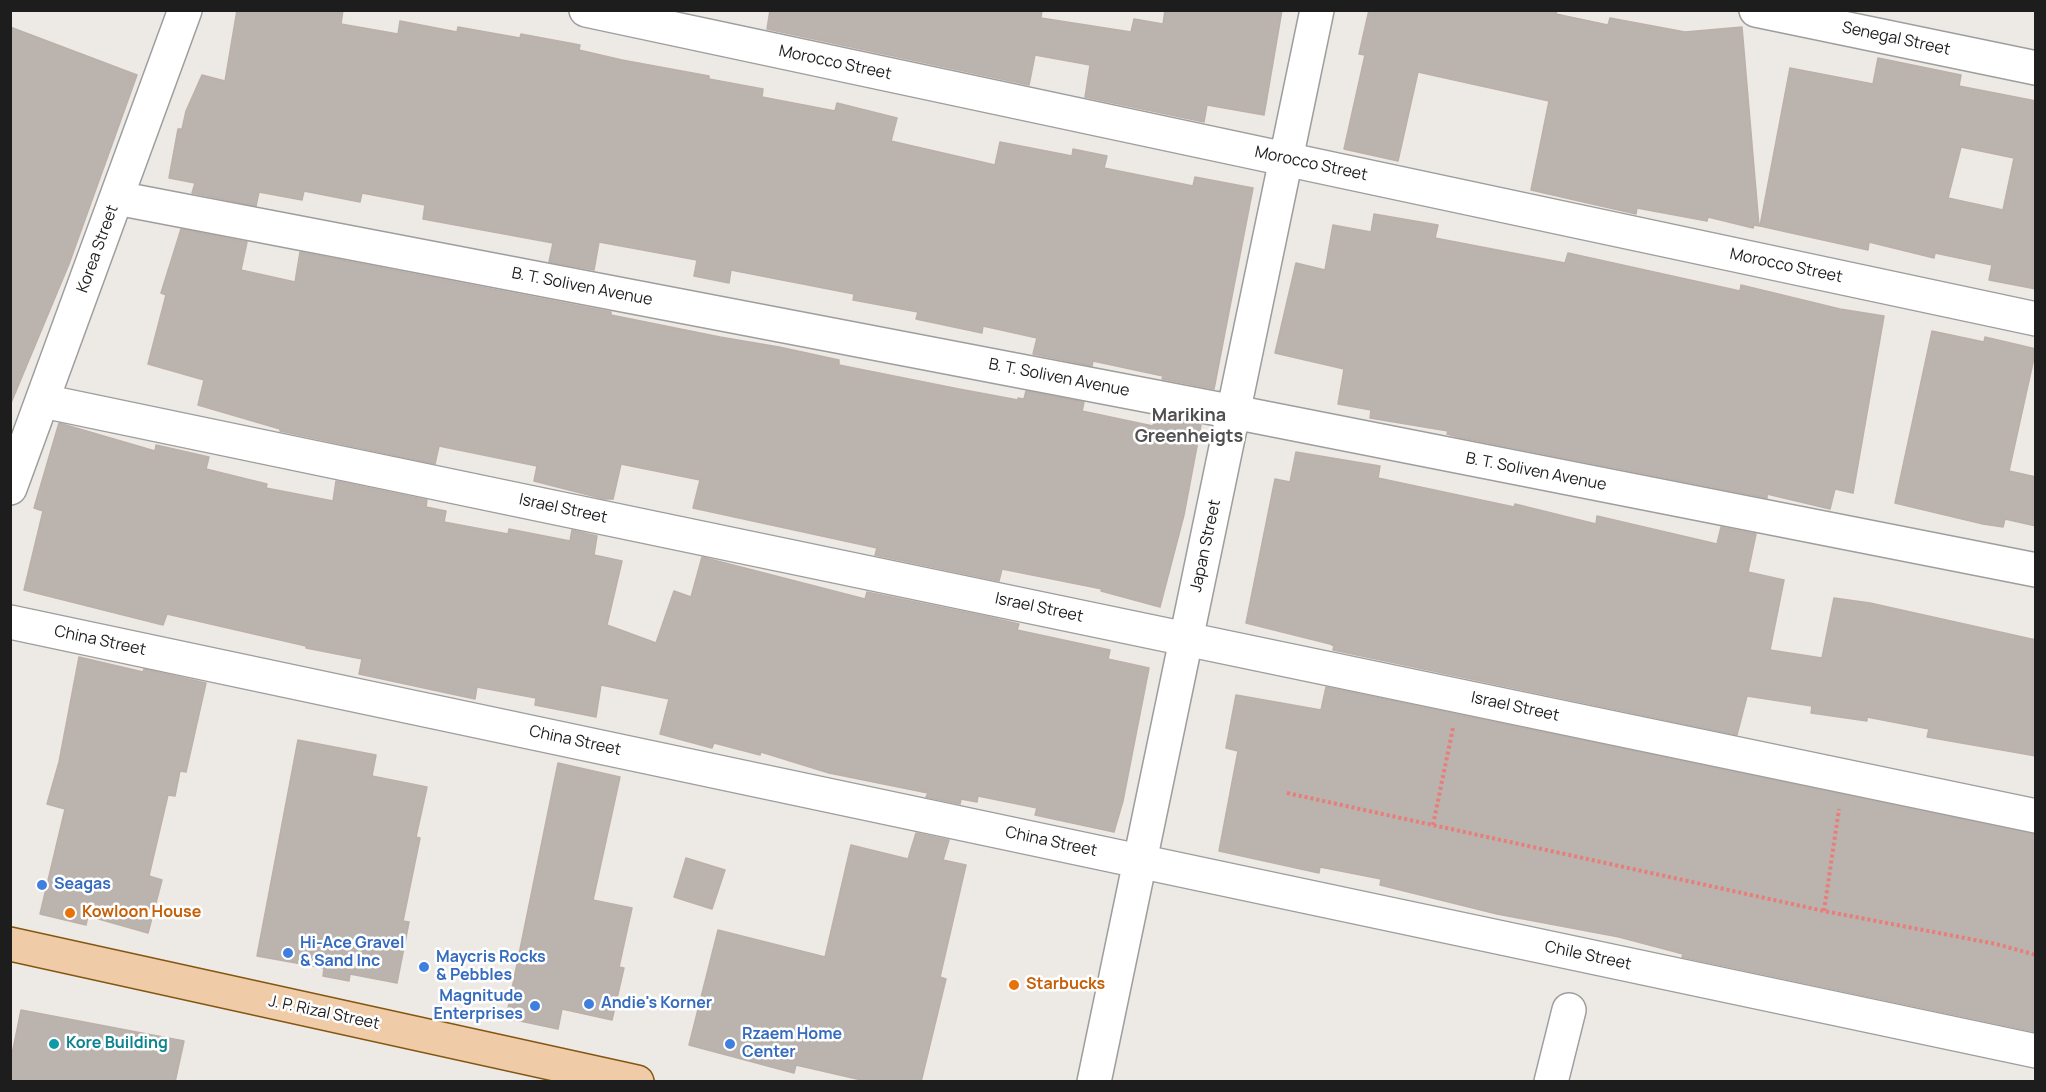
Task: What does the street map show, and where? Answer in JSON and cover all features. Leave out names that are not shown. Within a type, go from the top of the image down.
[{"type":"main road","name":"J. P. Rizal Street","points":[[10,944],[638,1082]]},
{"type":"street","name":"Korea Street","points":[[10,488],[185,10]]},
{"type":"street","name":"Morocco Street","points":[[586,10],[2036,319]]},
{"type":"street","name":"Japan Street","points":[[1094,1082],[1317,10]]},
{"type":"street","name":"Senegal Street","points":[[1756,10],[2036,68]]},
{"type":"street","name":"B. T. Soliven Avenue","points":[[117,198],[1234,412],[2036,570]]},
{"type":"street","name":"Israel Street","points":[[43,401],[2036,816]]},
{"type":"street","name":"China Street","points":[[10,622],[1140,860]]},
{"type":"street","name":"Chile Street","points":[[1140,860],[2036,1051]]},
{"type":"street","points":[[1551,1082],[1569,1010]]},
{"type":"path","points":[[1433,825],[1459,695]]},
{"type":"path","points":[[1824,911],[1844,775]]},
{"type":"path","points":[[1287,793],[1824,911],[1996,944],[2036,955]]},
{"type":"building","points":[[237,10],[343,10],[341,24],[398,34],[400,21],[457,32],[458,27],[520,38],[521,34],[580,45],[579,50],[622,60],[709,76],[709,79],[763,89],[762,97],[835,111],[837,103],[897,118],[891,141],[995,165],[1000,142],[1072,156],[1073,149],[1107,156],[1104,168],[1193,186],[1195,177],[1253,188],[1214,389],[1162,379],[1163,376],[1093,361],[1092,366],[1033,354],[1037,338],[983,326],[982,333],[916,319],[918,312],[853,300],[854,294],[731,270],[729,283],[694,276],[697,260],[599,242],[594,270],[549,262],[553,243],[423,219],[425,205],[362,193],[360,202],[304,191],[302,200],[259,192],[256,206],[192,193],[195,183],[169,178],[178,129],[182,129],[186,111],[202,75],[225,81]]},
{"type":"building","points":[[770,10],[1042,10],[1041,18],[1131,32],[1134,19],[1163,24],[1165,10],[1282,10],[1264,115],[1207,105],[1204,122],[1085,97],[1090,65],[1035,55],[1029,85],[767,29]]},
{"type":"building","points":[[1369,10],[1557,10],[1556,14],[1608,25],[1610,18],[1685,32],[1742,27],[1759,226],[1754,225],[1753,228],[1708,217],[1707,221],[1637,208],[1636,214],[1531,190],[1549,101],[1418,72],[1398,161],[1344,149],[1365,55],[1359,54]]},
{"type":"building","points":[[10,27],[137,75],[69,264],[11,403]]},
{"type":"building","points":[[1878,58],[1961,75],[1959,86],[2036,101],[2036,289],[1989,280],[1992,265],[1935,253],[1934,258],[1869,242],[1868,250],[1760,226],[1790,68],[1873,84]],"holes":[[[1961,147],[2014,158],[2003,210],[1948,198]]]},
{"type":"building","points":[[1374,214],[1438,225],[1435,238],[1565,263],[1568,253],[1740,291],[1741,285],[1840,309],[1884,316],[1853,493],[1835,489],[1830,509],[1767,494],[1767,498],[1458,437],[1447,434],[1448,431],[1370,418],[1371,410],[1338,404],[1344,369],[1275,353],[1296,263],[1325,270],[1333,225],[1371,232]]},
{"type":"building","points":[[181,229],[247,242],[241,270],[295,282],[300,252],[611,312],[611,315],[779,347],[839,360],[839,365],[959,389],[1018,400],[1018,398],[1024,399],[1026,391],[1084,402],[1082,411],[1153,426],[1155,416],[1201,425],[1184,515],[1160,607],[1101,591],[1102,589],[1002,569],[999,581],[875,555],[877,548],[693,508],[700,480],[621,464],[613,499],[604,499],[534,481],[537,466],[439,446],[435,464],[280,431],[280,429],[198,405],[204,380],[148,364],[166,295],[161,293]]},
{"type":"building","points":[[1932,331],[1984,342],[1985,337],[2036,349],[2009,471],[2036,477],[2036,526],[2005,519],[2003,527],[1983,524],[1895,503]]},
{"type":"building","points":[[59,423],[155,451],[156,445],[209,457],[206,469],[267,484],[266,488],[333,501],[336,481],[427,500],[426,507],[446,511],[444,522],[508,534],[509,529],[570,541],[572,530],[597,536],[594,555],[622,561],[607,625],[656,643],[674,591],[691,597],[702,557],[865,599],[867,592],[989,617],[1019,624],[1017,630],[1110,650],[1108,659],[1149,668],[1123,801],[1114,832],[1035,815],[1037,808],[978,796],[977,802],[961,799],[960,804],[926,797],[928,793],[829,773],[761,752],[760,755],[714,743],[712,748],[660,734],[669,699],[601,685],[596,717],[535,705],[536,698],[477,687],[475,699],[359,674],[362,659],[306,648],[306,646],[167,614],[163,625],[24,590],[43,511],[34,508]]},
{"type":"building","points":[[1296,452],[1380,466],[1378,478],[1514,507],[1515,504],[1596,524],[1597,516],[1717,544],[1721,527],[1756,534],[1748,572],[1784,580],[1770,650],[1822,658],[1834,598],[1870,603],[2036,640],[2036,756],[1927,737],[1929,729],[1867,717],[1867,721],[1811,713],[1812,706],[1747,696],[1737,735],[1333,650],[1334,646],[1330,644],[1246,623],[1275,479],[1290,482]]},
{"type":"building","points":[[79,657],[143,672],[144,669],[206,683],[186,772],[180,771],[175,796],[168,795],[149,876],[162,880],[148,933],[88,916],[86,925],[40,914],[65,809],[47,804],[59,762]]},
{"type":"building","points":[[1326,687],[2036,834],[2036,1032],[1682,957],[1683,954],[1619,937],[1497,914],[1380,885],[1381,879],[1320,867],[1319,873],[1219,851],[1238,751],[1226,748],[1236,695],[1321,710]]},
{"type":"building","points":[[298,740],[376,755],[372,776],[427,787],[416,837],[420,838],[403,921],[409,922],[397,983],[350,974],[349,981],[323,976],[324,968],[257,956]]},
{"type":"building","points":[[558,763],[620,777],[593,900],[632,908],[619,967],[624,968],[612,1020],[562,1009],[558,1029],[506,1018]]},
{"type":"building","points":[[916,833],[949,840],[943,860],[966,865],[940,977],[946,979],[921,1082],[870,1082],[796,1065],[794,1073],[689,1045],[718,930],[825,957],[851,845],[908,859]]},
{"type":"building","points":[[686,858],[725,870],[712,909],[674,897]]},
{"type":"building","points":[[21,1010],[184,1041],[175,1082],[10,1082],[10,1064]]},
{"type":"place","name":"Seagas","points":[[42,885]]},
{"type":"place","name":"Kowloon House","points":[[70,913]]},
{"type":"place","name":"Hi-Ace Gravel & Sand Inc","points":[[288,953]]},
{"type":"place","name":"Maycris Rocks & Pebbles","points":[[424,967]]},
{"type":"place","name":"Starbucks","points":[[1014,985]]},
{"type":"place","name":"Andie's Korner","points":[[589,1004]]},
{"type":"place","name":"Magnitude Enterprises","points":[[535,1006]]},
{"type":"place","name":"Kore Building","points":[[54,1044]]},
{"type":"place","name":"Rzaem Home Center","points":[[730,1044]]},
{"type":"district","name":"Marikina Greenheigts","points":[[1189,426]]}]
